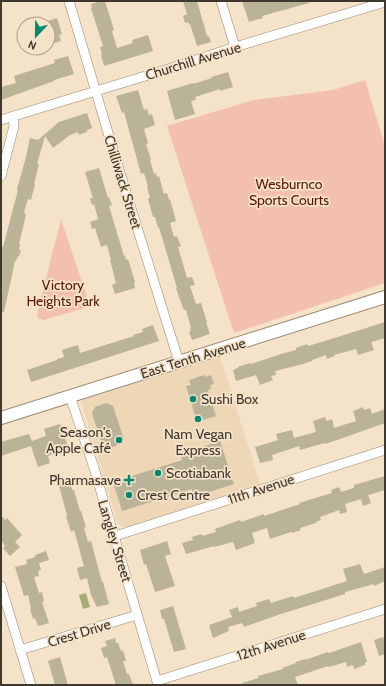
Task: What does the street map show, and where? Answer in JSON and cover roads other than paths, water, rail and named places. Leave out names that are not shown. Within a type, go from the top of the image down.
[{"type":"main road","name":"East Tenth Avenue","points":[[1,418],[385,297]]},
{"type":"street","name":"Chilliwack Street","points":[[69,1],[95,91],[179,362]]},
{"type":"street","points":[[221,1],[235,47]]},
{"type":"street","name":"Churchill Avenue","points":[[1,120],[165,70],[361,5],[385,2]]},
{"type":"street","points":[[1,176],[14,126],[13,116]]},
{"type":"street","name":"Langley Street","points":[[70,396],[115,536],[158,683]]},
{"type":"street","name":"11th Avenue","points":[[115,536],[385,450]]},
{"type":"street","points":[[1,586],[31,685]]},
{"type":"street","name":"12th Avenue","points":[[158,683],[385,609]]},
{"type":"street","name":"Crest Drive","points":[[20,650],[137,615]]},
{"type":"place","name":"Sushi Box","points":[[193,399]]},
{"type":"place","name":"Nam Vegan Express","points":[[198,419]]},
{"type":"place","name":"Season's Apple Café","points":[[119,440]]},
{"type":"place","name":"Scotiabank","points":[[158,473]]},
{"type":"place","name":"Pharmasave","points":[[129,480]]},
{"type":"place","name":"Crest Centre","points":[[129,495]]},
{"type":"park label","name":"Wesburnco Sports Courts","points":[[289,192]]},
{"type":"park label","name":"Victory Heights Park","points":[[63,294]]}]
